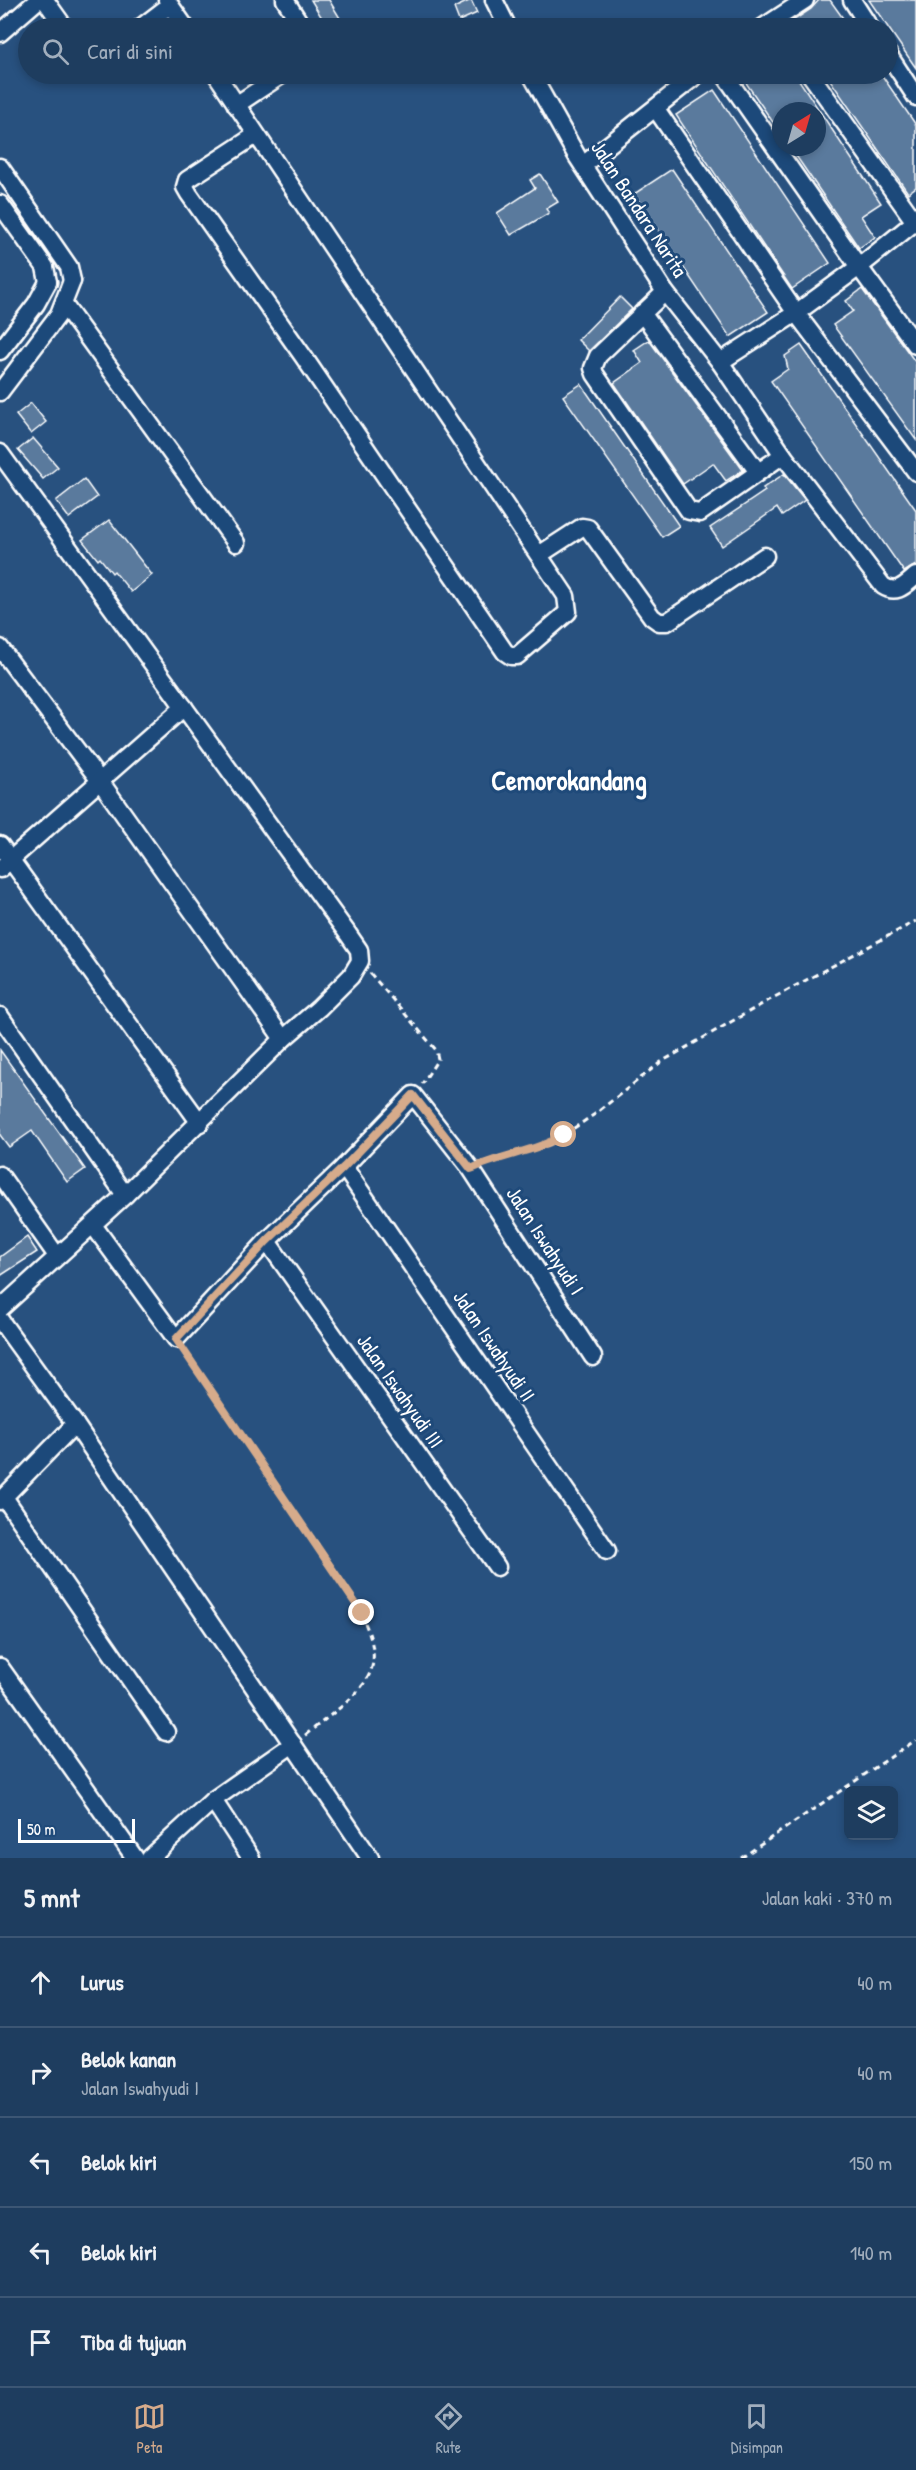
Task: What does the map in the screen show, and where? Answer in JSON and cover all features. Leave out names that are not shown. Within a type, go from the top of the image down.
[{"type":"street","points":[[0,33],[38,0]]},
{"type":"street","points":[[45,0],[58,18]]},
{"type":"street","points":[[285,0],[297,18]]},
{"type":"street","points":[[494,0],[503,18]]},
{"type":"street","points":[[781,18],[805,0]]},
{"type":"street","points":[[852,0],[864,18]]},
{"type":"street","points":[[152,18],[169,3],[179,18]]},
{"type":"street","points":[[898,69],[916,97]]},
{"type":"street","points":[[222,84],[566,596],[568,612],[517,656],[511,656],[505,652],[185,187],[187,180],[256,135]]},
{"type":"street","points":[[236,105],[268,84]]},
{"type":"street","name":"Jalan Bandara Narita","points":[[536,84],[580,162],[665,292],[720,362],[783,455],[883,586],[899,590],[916,576]]},
{"type":"street","points":[[580,162],[656,109],[686,84]]},
{"type":"street","points":[[731,84],[916,345]]},
{"type":"street","points":[[720,362],[796,313],[915,222],[817,84]]},
{"type":"street","points":[[656,109],[796,313],[916,472]]},
{"type":"street","points":[[0,167],[69,267],[72,281],[64,304],[0,392]]},
{"type":"street","points":[[0,204],[45,267],[48,282],[36,304],[0,351]]},
{"type":"street","points":[[48,282],[72,281]]},
{"type":"street","points":[[665,292],[598,356],[593,368],[689,511],[700,513],[783,455]]},
{"type":"street","points":[[64,304],[236,543]]},
{"type":"street","points":[[642,313],[758,472]]},
{"type":"street","points":[[0,453],[348,934],[358,950],[360,961],[351,976],[319,1008],[283,1039],[125,1195],[0,1309]]},
{"type":"street","points":[[539,555],[582,527],[588,528],[652,617],[659,622],[668,622],[765,556]]},
{"type":"street","points":[[0,648],[100,781],[283,1039]]},
{"type":"street","points":[[5,864],[184,707]]},
{"type":"street","points":[[0,845],[5,864],[200,1122]]},
{"type":"street","points":[[0,1017],[125,1195]]},
{"type":"street","points":[[93,1225],[176,1339],[267,1241],[344,1167],[413,1095]]},
{"type":"street","name":"Jalan Iswahyudi I","points":[[413,1095],[471,1169],[593,1357]]},
{"type":"street","name":"Jalan Iswahyudi II","points":[[344,1167],[608,1551]]},
{"type":"street","points":[[0,1175],[57,1256]]},
{"type":"street","name":"Jalan Iswahyudi III","points":[[267,1241],[497,1568]]},
{"type":"street","points":[[0,1320],[75,1424],[370,1858]]},
{"type":"street","points":[[75,1424],[2,1499],[166,1732]]},
{"type":"street","points":[[0,1667],[135,1858]]},
{"type":"street","points":[[150,1858],[213,1800],[293,1744]]},
{"type":"street","points":[[213,1800],[251,1858]]},
{"type":"path","points":[[471,1169],[493,1159],[550,1144],[595,1114],[661,1062],[771,999],[916,921]]},
{"type":"path","points":[[360,961],[438,1053],[435,1065],[413,1095]]},
{"type":"path","points":[[176,1339],[345,1586],[362,1613],[372,1637],[374,1658],[368,1680],[357,1695],[293,1744]]},
{"type":"path","points":[[741,1858],[916,1740]]},
{"type":"building","points":[[311,0],[329,0],[340,18],[322,18]]},
{"type":"building","points":[[471,0],[477,13],[466,18],[458,18],[454,8]]},
{"type":"building","points":[[819,0],[830,0],[843,18],[797,18],[811,9]]},
{"type":"building","points":[[869,0],[916,0],[916,68],[898,42],[898,18],[882,18]]},
{"type":"building","points":[[747,84],[802,84],[814,102],[772,102],[772,121]]},
{"type":"building","points":[[833,84],[888,84],[916,125],[916,187],[908,193]]},
{"type":"building","points":[[714,90],[830,263],[792,289],[676,115]]},
{"type":"building","points":[[826,121],[881,203],[861,216],[875,237],[859,248],[796,156],[826,156]]},
{"type":"building","points":[[672,169],[768,312],[730,337],[634,194]]},
{"type":"building","points":[[540,174],[558,202],[546,209],[549,213],[511,235],[497,213],[535,188],[530,180]]},
{"type":"building","points":[[862,289],[916,363],[916,440],[833,325],[853,311],[846,301]]},
{"type":"building","points":[[620,297],[632,309],[589,351],[578,340]]},
{"type":"building","points":[[649,340],[743,470],[726,481],[713,463],[683,484],[614,383],[642,363],[634,350]]},
{"type":"building","points":[[801,345],[916,510],[916,565],[904,572],[771,381],[788,369],[785,356]]},
{"type":"building","points":[[581,384],[679,526],[662,537],[563,396]]},
{"type":"building","points":[[31,403],[46,422],[31,434],[16,415]]},
{"type":"building","points":[[33,438],[58,467],[43,479],[18,450]]},
{"type":"building","points":[[784,474],[805,500],[782,516],[777,508],[722,546],[710,528],[765,491],[763,488]]},
{"type":"building","points":[[84,479],[97,497],[69,518],[56,501]]},
{"type":"building","points":[[109,520],[152,575],[131,592],[114,571],[112,573],[100,558],[98,560],[82,540]]},
{"type":"building","points":[[0,1050],[85,1169],[67,1182],[32,1131],[9,1147],[0,1135]]},
{"type":"building","points":[[27,1237],[37,1252],[0,1276],[0,1257]]},
{"type":"district","name":"Cemorokandang","points":[[569,781]]},
{"type":"route","points":[[362,1613],[176,1339],[267,1241],[344,1167],[413,1095],[471,1169],[493,1159],[550,1144],[564,1135]]}]
